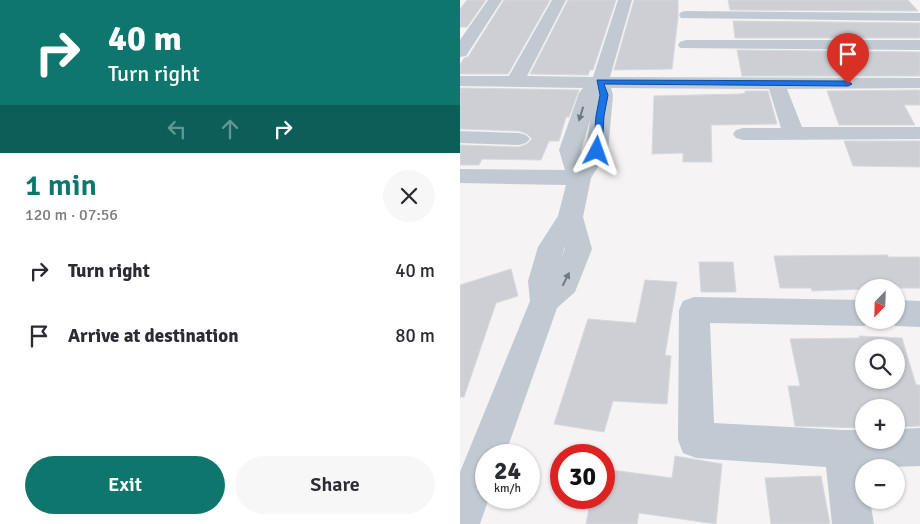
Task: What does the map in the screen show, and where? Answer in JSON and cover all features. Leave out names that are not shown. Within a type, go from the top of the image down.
[{"type":"street","points":[[460,52],[495,0]]},
{"type":"street","points":[[515,81],[559,0]]},
{"type":"street","points":[[579,178],[570,150],[588,93],[600,82],[625,0]]},
{"type":"street","points":[[680,83],[686,45],[686,7],[920,17]]},
{"type":"street","points":[[686,45],[920,45]]},
{"type":"street","points":[[460,81],[776,84],[920,83]]},
{"type":"street","points":[[460,522],[544,301],[565,284],[579,249],[570,217],[579,178],[597,151],[604,95],[600,82]]},
{"type":"street","points":[[776,84],[794,134]]},
{"type":"street","points":[[743,134],[920,133]]},
{"type":"street","points":[[460,137],[519,138]]},
{"type":"street","points":[[460,176],[579,178]]},
{"type":"street","points":[[855,313],[694,310],[696,440],[843,449],[920,447]]},
{"type":"street","points":[[905,313],[920,314]]},
{"type":"street","points":[[843,449],[853,524]]},
{"type":"building","points":[[467,0],[486,0],[467,27],[460,27],[460,9]]},
{"type":"building","points":[[504,0],[550,0],[508,74],[460,74],[460,65],[464,58],[468,57]]},
{"type":"building","points":[[568,0],[616,0],[593,70],[590,70],[588,75],[530,74]]},
{"type":"building","points":[[634,0],[678,0],[672,69],[614,70]]},
{"type":"building","points":[[728,0],[908,0],[918,11],[730,10]]},
{"type":"building","points":[[733,21],[920,23],[920,38],[735,38]]},
{"type":"building","points":[[737,50],[920,52],[920,76],[742,76]]},
{"type":"building","points":[[460,88],[579,90],[569,117],[566,117],[559,141],[549,141],[541,160],[482,159],[479,165],[460,165],[460,145],[519,147],[527,144],[532,139],[527,134],[519,131],[460,129]]},
{"type":"building","points":[[920,90],[920,105],[904,105],[915,125],[839,125],[827,91]]},
{"type":"building","points":[[745,91],[768,91],[777,124],[711,125],[712,162],[683,162],[683,153],[652,154],[654,96],[740,94],[745,93]]},
{"type":"building","points":[[844,141],[920,141],[920,167],[853,166]]},
{"type":"building","points":[[888,255],[888,257],[920,257],[920,288],[905,288],[905,279],[855,279],[855,289],[812,291],[811,288],[780,288],[774,256]]},
{"type":"building","points":[[699,262],[733,262],[736,292],[701,292]]},
{"type":"building","points":[[511,269],[518,296],[496,303],[464,397],[460,397],[460,285]]},
{"type":"building","points":[[645,280],[677,282],[665,355],[671,356],[667,404],[613,401],[604,432],[554,424],[588,319],[636,323]]},
{"type":"building","points":[[859,336],[902,338],[855,339],[855,389],[905,389],[905,348],[916,385],[920,385],[920,426],[905,427],[905,399],[855,399],[855,428],[795,426],[788,386],[800,386],[790,339],[860,338]]},
{"type":"building","points":[[675,456],[722,464],[716,524],[639,513],[637,524],[586,524],[589,509],[615,509],[615,470],[672,478]]},
{"type":"building","points":[[821,476],[830,524],[771,524],[765,478]]},
{"type":"route","points":[[597,151],[604,95],[600,82],[848,84]]}]
